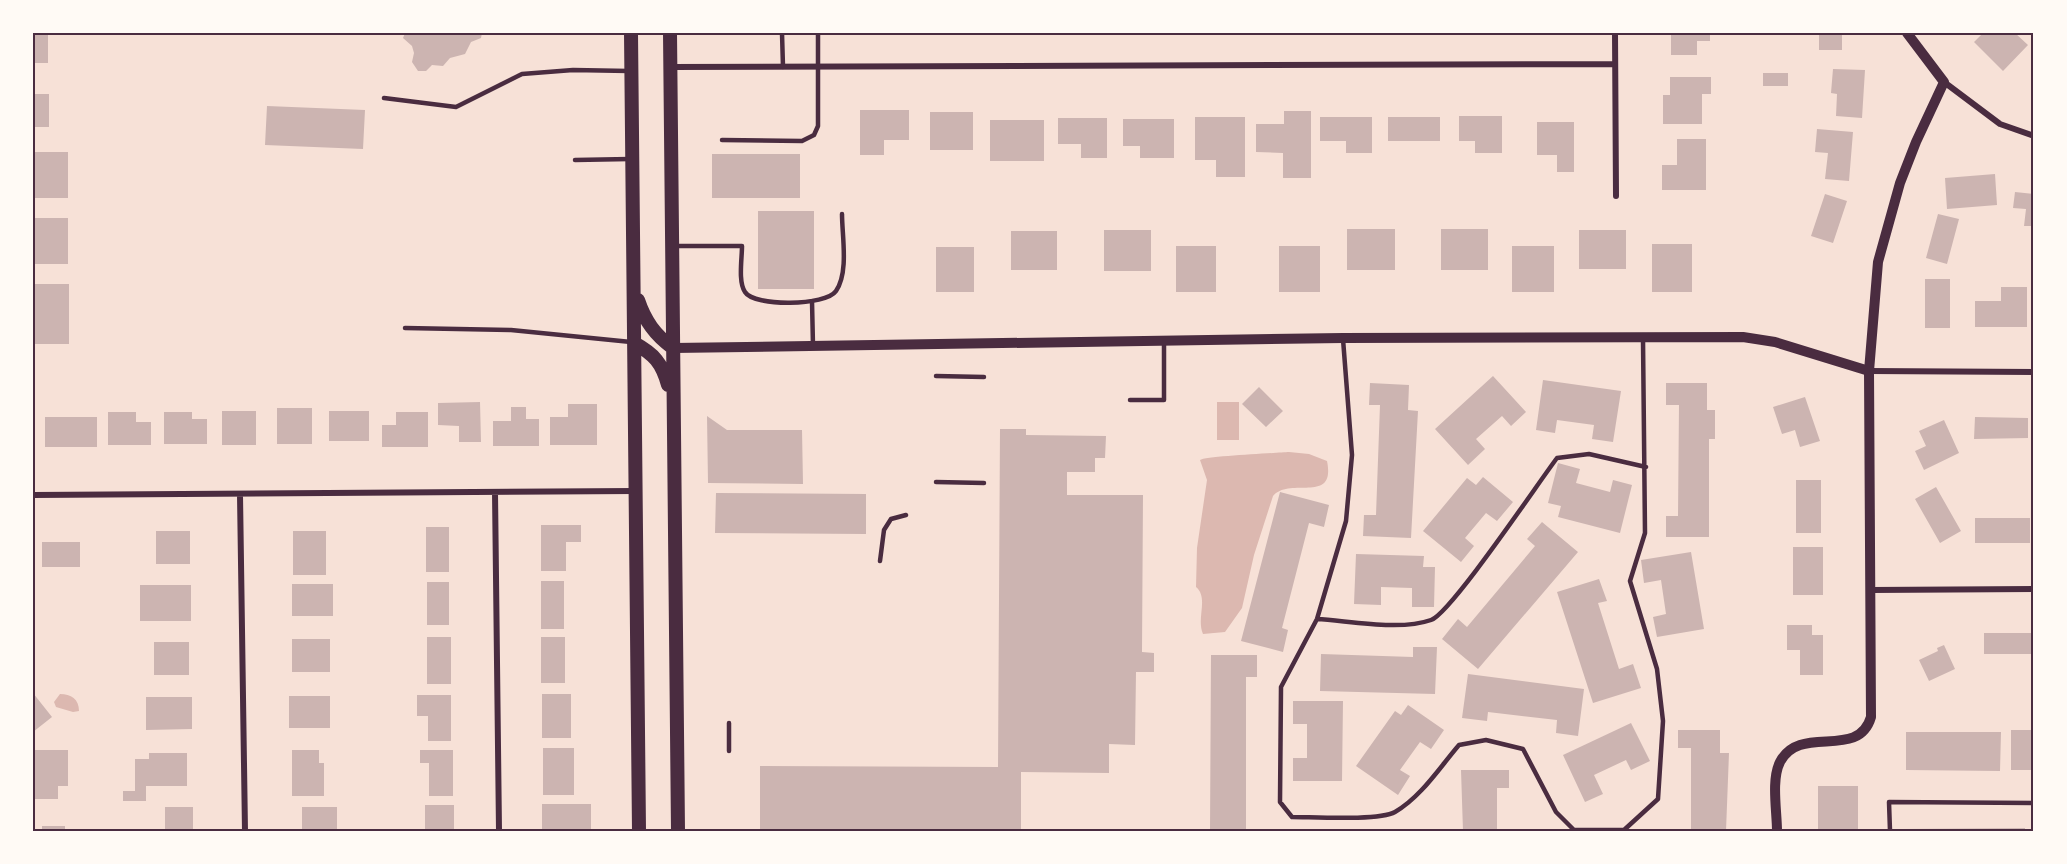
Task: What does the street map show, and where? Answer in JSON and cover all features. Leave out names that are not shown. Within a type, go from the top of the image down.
[{"type":"main road","points":[[631,33],[639,831]]},
{"type":"main road","points":[[670,33],[678,831]]},
{"type":"main road","points":[[634,287],[644,317],[659,337],[673,348]]},
{"type":"main road","points":[[634,343],[652,352],[663,367],[673,402]]},
{"type":"street","points":[[1614,33],[1616,196]]},
{"type":"street","points":[[1907,33],[1944,82],[2000,124],[2034,136]]},
{"type":"street","points":[[670,67],[1615,64]]},
{"type":"street","points":[[1777,831],[1776,777],[1779,763],[1787,753],[1796,746],[1810,742],[1849,741],[1858,738],[1868,728],[1871,717],[1869,371],[1878,262],[1888,219],[1916,142],[1944,82]]},
{"type":"street","points":[[673,348],[1343,338],[1743,337],[1775,342],[1869,371],[2034,372]]},
{"type":"street","points":[[33,495],[635,491]]},
{"type":"street","points":[[495,492],[499,831]]},
{"type":"street","points":[[240,495],[245,831]]},
{"type":"street","points":[[1871,590],[2034,589]]},
{"type":"lane","points":[[782,33],[783,67]]},
{"type":"lane","points":[[722,140],[802,141],[814,135],[818,126],[818,33]]},
{"type":"lane","points":[[384,98],[456,107],[522,74],[573,70],[632,71]]},
{"type":"lane","points":[[575,160],[632,159]]},
{"type":"lane","points":[[672,246],[742,246],[743,289],[747,295],[758,300],[786,302],[826,300],[836,292],[843,275],[842,214]]},
{"type":"lane","points":[[812,301],[813,346]]},
{"type":"lane","points":[[405,328],[511,330],[634,343]]},
{"type":"lane","points":[[1343,338],[1352,455],[1346,521],[1317,619],[1281,687],[1280,802],[1292,818],[1355,817],[1393,813],[1423,788],[1459,745],[1486,740],[1523,749],[1556,812],[1574,830],[1624,830],[1658,799],[1664,721],[1657,669],[1630,581],[1645,532],[1643,336]]},
{"type":"lane","points":[[1130,400],[1164,400],[1164,341]]},
{"type":"lane","points":[[936,376],[984,377]]},
{"type":"lane","points":[[1317,619],[1408,625],[1433,620],[1454,599],[1557,458],[1589,454],[1646,466]]},
{"type":"lane","points":[[936,482],[984,483]]},
{"type":"lane","points":[[880,561],[881,546],[888,524],[891,519],[906,515]]},
{"type":"lane","points":[[729,723],[729,752]]},
{"type":"lane","points":[[1890,831],[1889,802],[2034,802]]},
{"type":"shaded area","points":[[1217,402],[1239,402],[1239,440],[1217,440]]},
{"type":"shaded area","points":[[1289,452],[1309,454],[1327,461],[1328,474],[1325,482],[1318,486],[1290,488],[1273,496],[1254,555],[1242,608],[1225,632],[1203,634],[1201,628],[1202,597],[1196,587],[1197,548],[1207,480],[1200,460]]},
{"type":"shaded area","points":[[60,694],[74,698],[78,703],[79,711],[73,712],[56,707],[54,702]]},
{"type":"building","points":[[33,33],[48,33],[48,63],[33,63]]},
{"type":"building","points":[[405,33],[482,33],[481,38],[471,42],[465,54],[450,58],[443,66],[432,65],[426,71],[418,71],[412,62],[414,53],[412,46],[403,38]]},
{"type":"building","points":[[1671,33],[1710,33],[1710,41],[1697,41],[1697,55],[1671,55]]},
{"type":"building","points":[[1819,33],[1842,33],[1842,50],[1819,50]]},
{"type":"building","points":[[1983,33],[2015,33],[2028,45],[2003,71],[1974,42]]},
{"type":"building","points":[[1833,69],[1865,70],[1862,118],[1836,116],[1837,94],[1831,93]]},
{"type":"building","points":[[1763,73],[1788,73],[1788,86],[1763,86]]},
{"type":"building","points":[[1670,77],[1711,77],[1711,94],[1702,94],[1702,124],[1663,124],[1663,95],[1670,95]]},
{"type":"building","points":[[33,94],[49,94],[49,127],[33,127]]},
{"type":"building","points":[[267,106],[365,110],[363,149],[265,145]]},
{"type":"building","points":[[860,110],[909,110],[909,140],[884,140],[884,155],[860,155]]},
{"type":"building","points":[[1284,111],[1311,111],[1311,178],[1283,178],[1283,153],[1256,152],[1256,124],[1284,124]]},
{"type":"building","points":[[930,112],[973,112],[973,150],[930,150]]},
{"type":"building","points":[[1459,116],[1502,116],[1502,153],[1475,153],[1475,141],[1459,141]]},
{"type":"building","points":[[1195,117],[1245,117],[1245,177],[1216,177],[1216,160],[1195,160]]},
{"type":"building","points":[[1320,117],[1372,117],[1372,153],[1346,153],[1346,141],[1320,141]]},
{"type":"building","points":[[1388,117],[1440,117],[1440,141],[1388,141]]},
{"type":"building","points":[[1058,118],[1107,118],[1107,158],[1081,158],[1081,144],[1058,144]]},
{"type":"building","points":[[1123,119],[1174,119],[1174,158],[1140,158],[1140,146],[1123,146]]},
{"type":"building","points":[[990,120],[1044,120],[1044,161],[990,161]]},
{"type":"building","points":[[1537,122],[1574,122],[1574,172],[1557,172],[1557,155],[1537,155]]},
{"type":"building","points":[[1817,129],[1853,132],[1849,181],[1825,179],[1828,153],[1815,152]]},
{"type":"building","points":[[1677,139],[1706,139],[1706,190],[1662,190],[1662,165],[1677,165]]},
{"type":"building","points":[[33,152],[68,152],[68,198],[33,198]]},
{"type":"building","points":[[712,154],[800,154],[800,198],[712,198]]},
{"type":"building","points":[[1995,174],[1997,205],[1947,209],[1945,178]]},
{"type":"building","points":[[2015,192],[2034,194],[2034,226],[2024,226],[2026,209],[2013,208]]},
{"type":"building","points":[[1825,194],[1847,201],[1833,243],[1811,236]]},
{"type":"building","points":[[758,211],[814,211],[814,289],[758,289]]},
{"type":"building","points":[[1938,214],[1959,219],[1947,264],[1926,258]]},
{"type":"building","points":[[33,218],[68,218],[68,264],[33,264]]},
{"type":"building","points":[[1347,229],[1395,229],[1395,270],[1347,270]]},
{"type":"building","points":[[1441,229],[1488,229],[1488,270],[1441,270]]},
{"type":"building","points":[[1104,230],[1151,230],[1151,271],[1104,271]]},
{"type":"building","points":[[1579,230],[1626,230],[1626,269],[1579,269]]},
{"type":"building","points":[[1011,231],[1057,231],[1057,270],[1011,270]]},
{"type":"building","points":[[1652,244],[1692,244],[1692,292],[1652,292]]},
{"type":"building","points":[[1176,246],[1216,246],[1216,292],[1176,292]]},
{"type":"building","points":[[1279,246],[1320,246],[1320,292],[1279,292]]},
{"type":"building","points":[[1512,246],[1554,246],[1554,292],[1512,292]]},
{"type":"building","points":[[936,247],[974,247],[974,292],[936,292]]},
{"type":"building","points":[[1925,279],[1950,279],[1950,328],[1925,328]]},
{"type":"building","points":[[33,284],[69,284],[69,344],[33,344]]},
{"type":"building","points":[[2001,287],[2027,287],[2027,327],[1975,327],[1975,301],[2001,301]]},
{"type":"building","points":[[1493,376],[1526,412],[1511,426],[1502,416],[1476,439],[1485,449],[1468,465],[1435,429]]},
{"type":"building","points":[[1543,380],[1621,391],[1613,442],[1592,439],[1594,425],[1557,420],[1555,433],[1536,430]]},
{"type":"building","points":[[1370,383],[1409,385],[1408,410],[1418,411],[1411,538],[1363,536],[1364,515],[1376,515],[1380,405],[1369,405]]},
{"type":"building","points":[[1666,383],[1707,383],[1707,410],[1715,410],[1715,439],[1709,439],[1709,537],[1666,537],[1666,516],[1678,516],[1679,405],[1666,405]]},
{"type":"building","points":[[1259,387],[1283,411],[1266,427],[1242,404]]},
{"type":"building","points":[[1805,397],[1820,441],[1800,447],[1795,430],[1782,434],[1773,407]]},
{"type":"building","points":[[480,402],[481,442],[459,442],[459,426],[438,425],[438,403]]},
{"type":"building","points":[[568,404],[597,404],[597,445],[550,445],[550,417],[568,417]]},
{"type":"building","points":[[511,407],[526,407],[526,419],[539,419],[539,446],[493,446],[493,421],[511,421]]},
{"type":"building","points":[[277,408],[312,408],[312,444],[277,444]]},
{"type":"building","points":[[222,411],[256,411],[256,445],[222,445]]},
{"type":"building","points":[[329,411],[369,411],[369,441],[329,441]]},
{"type":"building","points":[[108,412],[136,412],[136,422],[151,422],[151,445],[108,445]]},
{"type":"building","points":[[164,412],[192,412],[192,419],[207,419],[207,444],[164,444]]},
{"type":"building","points":[[396,412],[428,412],[428,447],[382,447],[382,425],[396,425]]},
{"type":"building","points":[[707,416],[727,430],[802,430],[803,484],[708,483]]},
{"type":"building","points":[[45,417],[97,417],[97,447],[45,447]]},
{"type":"building","points":[[1975,417],[2028,418],[2028,438],[1974,439]]},
{"type":"building","points":[[1944,420],[1959,453],[1924,470],[1915,451],[1926,446],[1919,431]]},
{"type":"building","points":[[1000,429],[1026,429],[1026,435],[1106,436],[1105,458],[1095,458],[1095,472],[1067,472],[1067,495],[1143,495],[1142,652],[1154,653],[1154,672],[1136,672],[1135,745],[1109,744],[1109,773],[1021,772],[1021,831],[760,831],[760,766],[998,767]]},
{"type":"building","points":[[1558,463],[1580,469],[1576,483],[1610,492],[1613,480],[1632,485],[1620,533],[1558,517],[1561,506],[1548,503]]},
{"type":"building","points":[[1483,477],[1513,502],[1497,521],[1486,513],[1465,538],[1474,546],[1461,562],[1423,531],[1467,478],[1476,485]]},
{"type":"building","points":[[1796,480],[1821,480],[1821,533],[1796,533]]},
{"type":"building","points":[[1936,487],[1961,531],[1940,543],[1915,499]]},
{"type":"building","points":[[1280,492],[1329,505],[1324,527],[1309,523],[1282,628],[1288,630],[1283,652],[1241,641]]},
{"type":"building","points":[[716,493],[866,494],[866,534],[715,533]]},
{"type":"building","points":[[1975,518],[2030,518],[2030,543],[1975,543]]},
{"type":"building","points":[[1542,522],[1578,552],[1478,669],[1442,639],[1458,619],[1467,627],[1535,546],[1527,539]]},
{"type":"building","points":[[541,525],[581,525],[581,542],[566,542],[566,571],[541,571]]},
{"type":"building","points":[[426,527],[449,527],[449,572],[426,572]]},
{"type":"building","points":[[156,531],[190,531],[190,564],[156,564]]},
{"type":"building","points":[[293,531],[326,531],[326,575],[293,575]]},
{"type":"building","points":[[42,542],[80,542],[80,567],[42,567]]},
{"type":"building","points":[[1793,547],[1823,547],[1823,595],[1793,595]]},
{"type":"building","points":[[1691,552],[1704,629],[1657,637],[1653,617],[1666,614],[1661,580],[1644,583],[1641,560]]},
{"type":"building","points":[[1356,554],[1424,556],[1423,567],[1435,567],[1434,607],[1412,607],[1412,588],[1381,587],[1381,605],[1354,604]]},
{"type":"building","points":[[1599,579],[1607,601],[1598,603],[1619,669],[1633,664],[1641,688],[1593,703],[1557,592]]},
{"type":"building","points":[[541,581],[564,581],[564,629],[541,629]]},
{"type":"building","points":[[427,582],[449,582],[449,625],[427,625]]},
{"type":"building","points":[[292,584],[333,584],[333,616],[292,616]]},
{"type":"building","points":[[140,585],[191,585],[191,621],[140,621]]},
{"type":"building","points":[[1787,625],[1812,625],[1812,635],[1823,635],[1823,675],[1800,675],[1800,650],[1787,650]]},
{"type":"building","points":[[1984,633],[2031,633],[2031,654],[1984,654]]},
{"type":"building","points":[[427,637],[451,637],[451,684],[427,684]]},
{"type":"building","points":[[541,637],[565,637],[565,683],[541,683]]},
{"type":"building","points":[[292,639],[330,639],[330,672],[292,672]]},
{"type":"building","points":[[154,642],[189,642],[189,675],[154,675]]},
{"type":"building","points":[[1944,645],[1955,669],[1929,681],[1919,660],[1938,651],[1937,648]]},
{"type":"building","points":[[1413,647],[1437,647],[1435,694],[1320,691],[1321,654],[1413,657]]},
{"type":"building","points":[[1211,655],[1257,655],[1257,677],[1246,677],[1246,831],[1210,831]]},
{"type":"building","points":[[1468,674],[1584,689],[1578,736],[1556,733],[1557,720],[1488,712],[1487,721],[1462,718]]},
{"type":"building","points":[[33,693],[52,717],[33,732]]},
{"type":"building","points":[[542,694],[571,694],[571,738],[542,738]]},
{"type":"building","points":[[417,695],[451,695],[451,741],[428,741],[428,716],[417,716]]},
{"type":"building","points":[[289,696],[330,696],[330,728],[289,728]]},
{"type":"building","points":[[146,697],[192,697],[192,729],[146,730]]},
{"type":"building","points":[[1293,701],[1343,701],[1342,781],[1293,781],[1293,758],[1307,758],[1307,724],[1293,724]]},
{"type":"building","points":[[1408,705],[1444,730],[1431,749],[1420,742],[1400,770],[1410,776],[1398,795],[1356,766],[1395,711],[1401,715]]},
{"type":"building","points":[[1631,723],[1650,761],[1631,770],[1626,760],[1594,775],[1603,794],[1585,802],[1563,755]]},
{"type":"building","points":[[1678,730],[1720,730],[1720,753],[1729,753],[1726,831],[1691,831],[1691,748],[1678,748]]},
{"type":"building","points":[[2011,730],[2034,730],[2034,770],[2011,770]]},
{"type":"building","points":[[1906,732],[2001,732],[2000,771],[1906,770]]},
{"type":"building","points":[[543,748],[574,748],[574,795],[543,795]]},
{"type":"building","points":[[34,750],[68,750],[68,786],[58,786],[58,799],[34,799]]},
{"type":"building","points":[[292,750],[319,750],[319,763],[324,763],[324,796],[292,796]]},
{"type":"building","points":[[420,750],[453,750],[453,796],[429,796],[429,763],[420,763]]},
{"type":"building","points":[[149,753],[187,753],[187,786],[146,786],[146,801],[123,801],[123,791],[135,791],[135,759],[149,759]]},
{"type":"building","points":[[1461,770],[1509,770],[1509,788],[1497,788],[1497,831],[1463,831]]},
{"type":"building","points":[[1818,786],[1858,786],[1858,831],[1818,831]]},
{"type":"building","points":[[542,804],[591,804],[591,831],[542,831]]},
{"type":"building","points":[[425,805],[454,805],[454,831],[425,831]]},
{"type":"building","points":[[165,807],[193,807],[193,831],[165,831]]},
{"type":"building","points":[[302,807],[337,807],[337,831],[302,831]]},
{"type":"building","points":[[42,826],[65,826],[65,831],[42,831]]},
{"type":"building","points":[[2025,828],[2025,831],[1903,831],[1903,829]]}]
